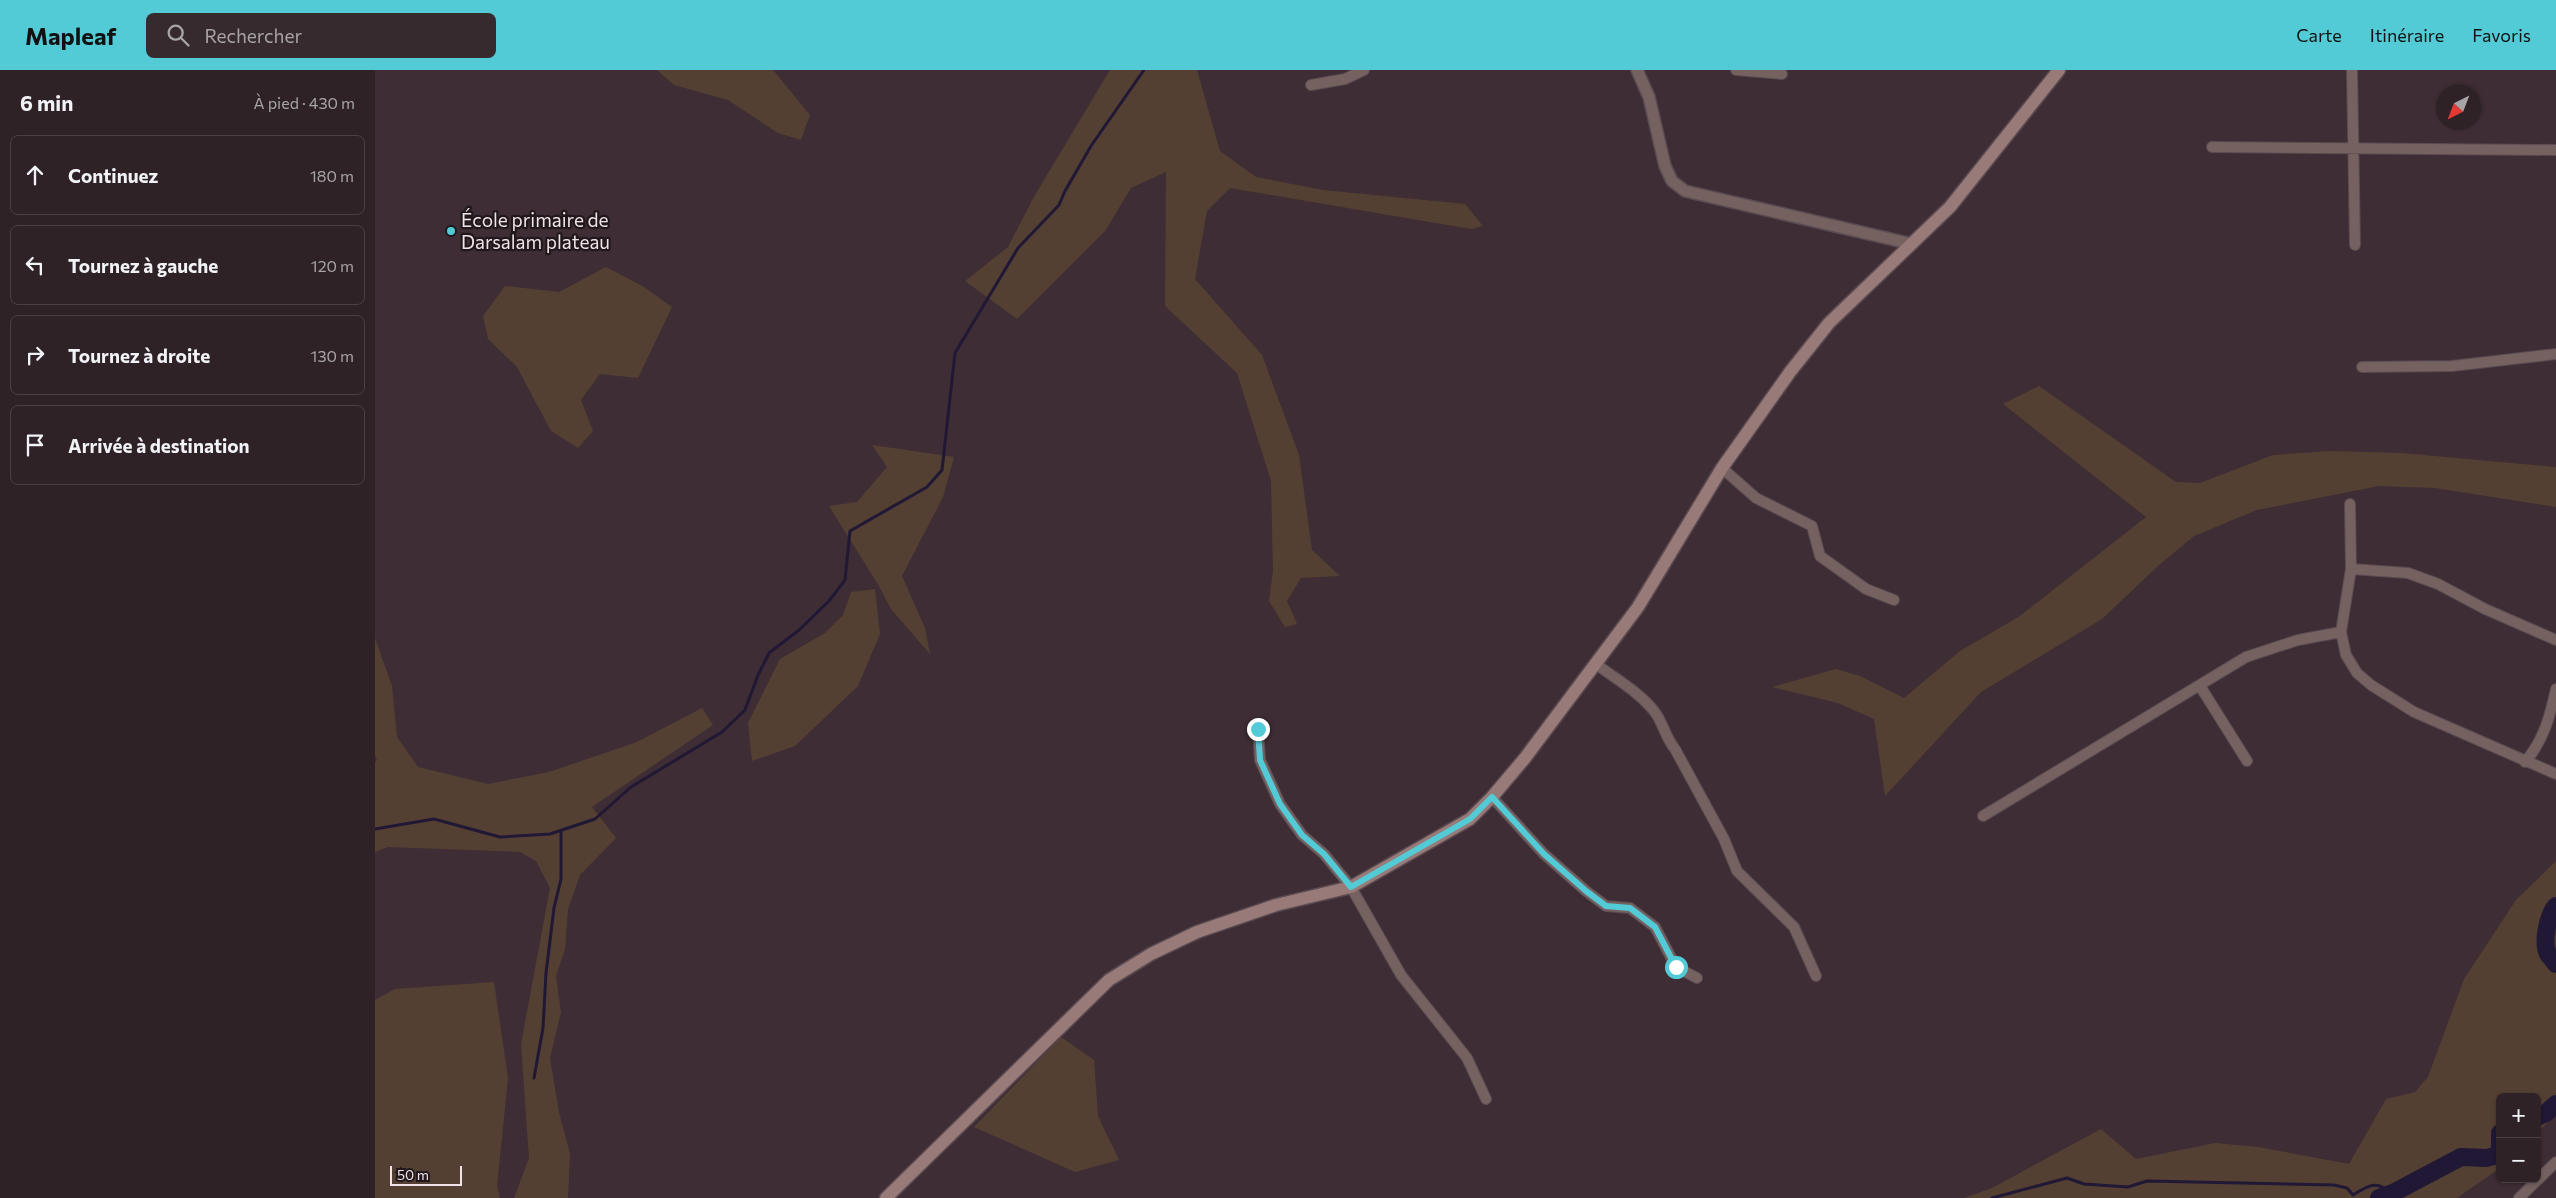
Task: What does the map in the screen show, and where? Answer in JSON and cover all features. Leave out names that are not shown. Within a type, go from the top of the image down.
[{"type":"main road","points":[[886,1198],[1109,980],[1151,954],[1197,932],[1276,905],[1351,887],[1470,819],[1492,797],[1525,758],[1638,607],[1722,468],[1790,372],[1829,323],[1951,208],[2059,70]]},
{"type":"street","points":[[1311,85],[1345,79],[1364,70]]},
{"type":"street","points":[[1637,70],[1649,97],[1665,166],[1672,182],[1685,191],[1912,244]]},
{"type":"street","points":[[1737,70],[1782,74]]},
{"type":"street","points":[[2352,70],[2355,245]]},
{"type":"street","points":[[2212,147],[2556,150]]},
{"type":"street","points":[[2362,367],[2452,366],[2556,354]]},
{"type":"street","points":[[1722,468],[1756,498],[1812,526],[1820,556],[1866,589],[1894,600]]},
{"type":"street","points":[[2350,504],[2351,569],[2341,632],[2346,655],[2357,673],[2371,685],[2414,712],[2556,774]]},
{"type":"street","points":[[2351,569],[2408,573],[2438,584],[2485,609],[2556,640]]},
{"type":"street","points":[[1983,816],[2246,657],[2299,640],[2341,632]]},
{"type":"street","points":[[1597,664],[1640,696],[1656,713],[1666,737],[1675,749],[1724,839],[1737,871],[1794,927],[1816,976]]},
{"type":"street","points":[[2200,686],[2247,761]]},
{"type":"street","points":[[2525,762],[2537,749],[2550,719],[2556,689]]},
{"type":"street","points":[[1258,729],[1260,760],[1280,804],[1302,835],[1324,854],[1351,887],[1401,975],[1467,1058],[1487,1099]]},
{"type":"street","points":[[1492,797],[1544,854],[1586,891],[1606,906],[1630,908],[1655,927],[1676,967],[1697,978]]},
{"type":"street","points":[[2519,1198],[2556,1162]]},
{"type":"shaded area","points":[[657,70],[773,70],[810,115],[801,140],[778,133],[728,100],[674,85]]},
{"type":"shaded area","points":[[1110,70],[1197,70],[1220,151],[1256,177],[1323,190],[1465,204],[1483,226],[1471,229],[1230,188],[1207,211],[1195,279],[1262,355],[1299,455],[1312,550],[1340,576],[1301,578],[1287,601],[1297,624],[1285,627],[1269,601],[1273,571],[1271,481],[1237,373],[1165,306],[1166,172],[1131,188],[1105,231],[1017,319],[965,281],[1008,247],[1035,195]]},
{"type":"shaded area","points":[[606,267],[644,287],[672,307],[638,378],[600,374],[581,400],[593,431],[578,448],[551,431],[517,367],[488,339],[483,316],[505,286],[559,292]]},
{"type":"shaded area","points":[[2039,386],[2176,482],[2200,483],[2273,455],[2330,451],[2402,453],[2556,467],[2556,507],[2435,488],[2379,486],[2257,510],[2194,536],[2159,565],[2102,619],[1981,692],[1885,796],[1874,719],[1838,703],[1772,687],[1836,669],[1860,676],[1904,698],[1960,651],[2020,616],[2146,517],[2003,404]]},
{"type":"shaded area","points":[[872,445],[954,457],[943,497],[902,576],[925,628],[930,654],[891,609],[879,586],[829,506],[857,502],[887,467]]},
{"type":"shaded area","points":[[875,589],[880,634],[858,686],[795,746],[752,761],[748,723],[780,659],[825,633],[843,615],[851,592]]},
{"type":"shaded area","points":[[375,638],[392,686],[397,737],[418,767],[488,784],[549,772],[637,742],[702,708],[713,725],[592,807],[616,838],[580,875],[568,909],[565,949],[556,976],[561,1012],[550,1058],[559,1112],[570,1154],[568,1198],[514,1198],[529,1158],[521,1044],[550,888],[536,861],[520,852],[388,847],[375,852],[375,762],[377,760],[375,755]]},
{"type":"shaded area","points":[[2556,861],[2556,1113],[2541,1130],[2541,1093],[2496,1093],[2496,1171],[2457,1198],[1964,1198],[1992,1188],[2101,1129],[2136,1159],[2215,1143],[2258,1147],[2349,1164],[2386,1099],[2415,1092],[2428,1077],[2464,979],[2516,900]]},
{"type":"shaded area","points":[[494,982],[508,1078],[497,1186],[500,1198],[375,1198],[375,1000],[395,989]]},
{"type":"shaded area","points":[[1061,1037],[1094,1060],[1098,1116],[1119,1160],[1075,1172],[974,1127]]},
{"type":"waterway","points":[[375,829],[434,819],[500,837],[550,834],[595,819],[631,787],[722,732],[745,710],[758,675],[769,653],[799,630],[829,601],[845,580],[850,531],[927,487],[942,470],[955,353],[1018,248],[1059,205],[1091,146],[1144,70]]},
{"type":"waterway","points":[[534,1078],[543,1028],[546,973],[554,908],[561,879],[561,831]]},
{"type":"waterway","points":[[2556,906],[2548,922],[2546,936],[2546,949],[2556,964]]},
{"type":"waterway","points":[[2541,1115],[2556,1104]]},
{"type":"waterway","points":[[2379,1198],[2393,1193],[2461,1157],[2487,1158],[2496,1155]]},
{"type":"waterway","points":[[1992,1198],[2067,1178],[2084,1184],[2128,1187],[2147,1181],[2334,1185],[2347,1188],[2353,1195],[2363,1189],[2377,1185],[2386,1189],[2390,1194]]},
{"type":"place","name":"École primaire de Darsalam plateau","points":[[451,231]]},
{"type":"route","points":[[1258,729],[1260,760],[1280,804],[1302,835],[1324,854],[1351,887],[1470,819],[1492,797],[1544,854],[1586,891],[1606,906],[1630,908],[1655,927],[1676,967]]}]
